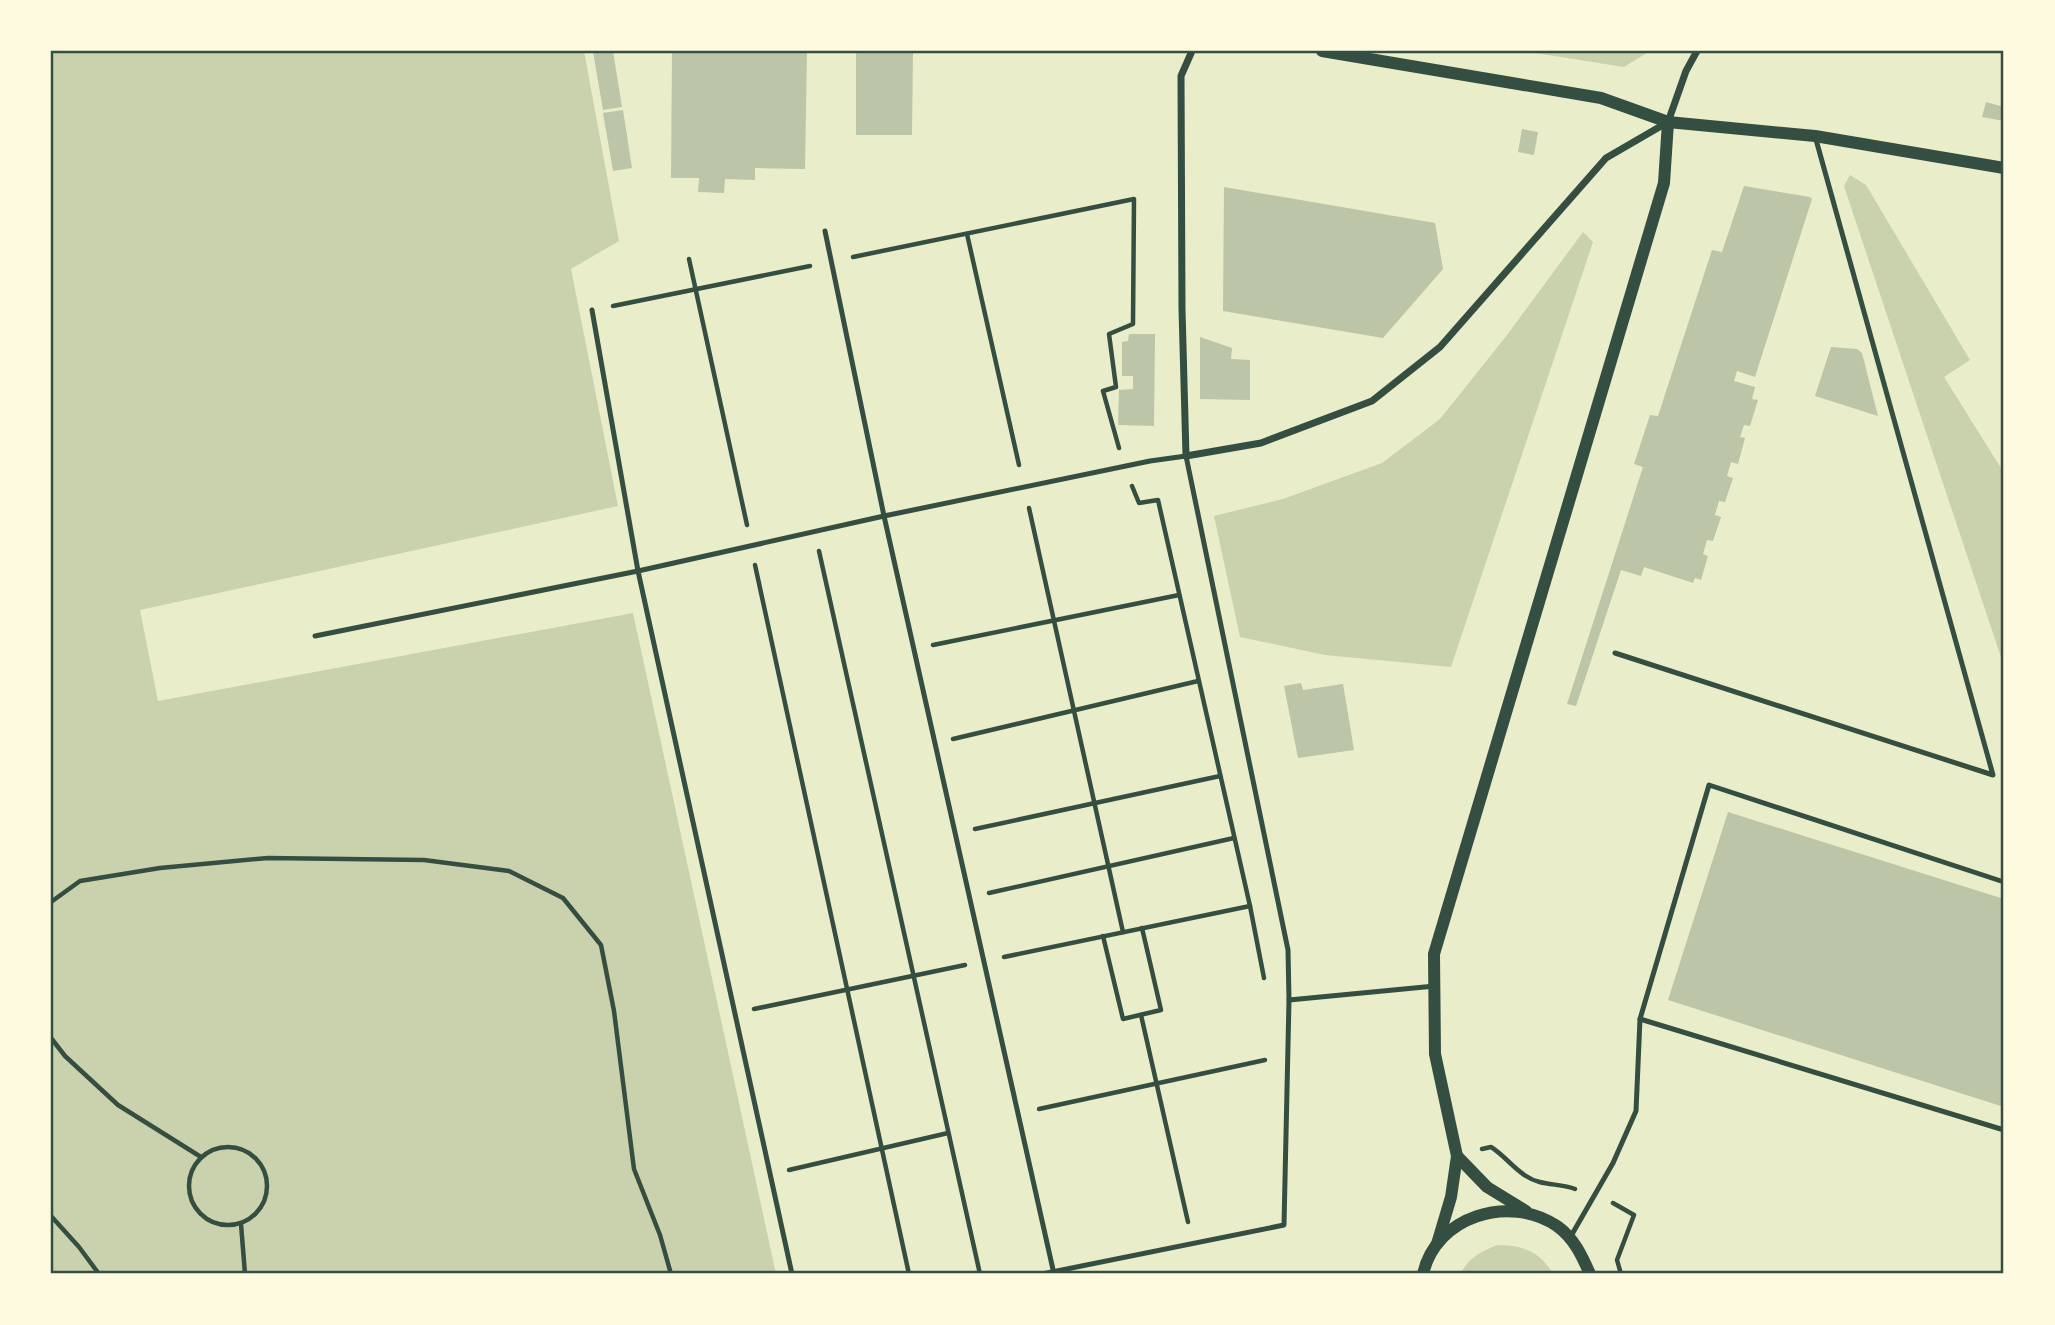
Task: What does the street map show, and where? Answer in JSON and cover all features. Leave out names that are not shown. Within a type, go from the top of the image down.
[{"type":"street","points":[[1192,51],[1181,76],[1186,456],[1261,443],[1372,401],[1440,348],[1606,158],[1668,122]]},
{"type":"street","points":[[1322,51],[1601,98],[1668,122],[1815,136],[2004,168]]},
{"type":"street","points":[[1423,1274],[1437,1244],[1451,1197],[1457,1156],[1435,1054],[1434,954],[1664,183],[1668,122],[1686,71],[1697,51]]},
{"type":"street","points":[[1457,1156],[1487,1187],[1558,1226],[1579,1249],[1590,1274]]},
{"type":"street","points":[[1437,1244],[1455,1226],[1478,1214],[1504,1210],[1530,1213]]},
{"type":"lane","points":[[1615,653],[1993,775],[1815,136]]},
{"type":"lane","points":[[825,231],[884,516],[1054,1273]]},
{"type":"lane","points":[[592,310],[638,571],[792,1274]]},
{"type":"lane","points":[[315,636],[638,571],[1024,487],[1186,456],[1289,950],[1284,1225],[1042,1274]]},
{"type":"lane","points":[[1570,1239],[1595,1197],[1636,1111],[1640,1019],[1709,785],[2004,882]]},
{"type":"lane","points":[[1289,1000],[1435,986]]},
{"type":"lane","points":[[1640,1019],[2004,1130]]},
{"type":"path","points":[[967,234],[1123,932]]},
{"type":"path","points":[[689,259],[909,1274]]},
{"type":"path","points":[[815,531],[980,1274]]},
{"type":"path","points":[[914,649],[1179,595]]},
{"type":"path","points":[[935,743],[1198,681]]},
{"type":"path","points":[[955,834],[1220,776]]},
{"type":"path","points":[[969,898],[1234,838]]},
{"type":"path","points":[[51,902],[80,881],[160,868],[268,858],[424,860],[509,871],[563,898],[601,945],[614,1011],[634,1169],[660,1236],[671,1274]]},
{"type":"path","points":[[1103,936],[1122,1019],[1161,1010],[1142,928]]},
{"type":"path","points":[[1141,1014],[1193,1242]]},
{"type":"path","points":[[51,1038],[65,1056],[118,1105],[201,1157]]},
{"type":"path","points":[[1018,1113],[1265,1059],[1265,1072]]},
{"type":"path","points":[[770,1174],[948,1133]]},
{"type":"path","points":[[226,1147],[250,1153],[259,1161],[268,1185],[261,1209],[252,1219],[228,1226],[214,1224],[202,1217],[189,1194],[188,1181],[201,1157],[212,1150],[226,1147]]},
{"type":"path","points":[[1457,1156],[1491,1147],[1502,1153],[1527,1177],[1545,1184],[1566,1185],[1616,1204],[1634,1215],[1617,1260],[1620,1274]]},
{"type":"path","points":[[51,1216],[99,1274]]},
{"type":"path","points":[[241,1224],[245,1274]]},
{"type":"green space","points":[[51,51],[584,51],[619,241],[571,269],[618,506],[140,610],[158,701],[633,613],[776,1274],[51,1274]]},
{"type":"green space","points":[[1522,51],[1650,51],[1624,67]]},
{"type":"green space","points":[[1850,175],[1866,185],[1970,360],[1944,377],[2004,473],[2004,666],[1844,186]]},
{"type":"green space","points":[[1583,232],[1593,242],[1451,667],[1325,655],[1240,637],[1214,516],[1283,499],[1382,463],[1440,419],[1507,335]]},
{"type":"green space","points":[[1497,1245],[1530,1251],[1548,1266],[1553,1274],[1460,1274],[1476,1256]]},
{"type":"building","points":[[613,51],[622,107],[603,110],[593,52]]},
{"type":"building","points":[[672,51],[807,51],[805,169],[755,168],[755,180],[725,179],[724,193],[698,192],[699,178],[671,178]]},
{"type":"building","points":[[856,51],[913,51],[912,135],[856,135]]},
{"type":"building","points":[[1986,102],[2004,107],[2004,121],[1982,117]]},
{"type":"building","points":[[623,110],[632,168],[613,171],[603,113]]},
{"type":"building","points":[[1522,129],[1538,132],[1534,155],[1518,152]]},
{"type":"building","points":[[1744,186],[1812,199],[1755,377],[1737,371],[1734,381],[1755,387],[1752,399],[1758,400],[1750,426],[1744,425],[1740,437],[1745,438],[1738,464],[1731,462],[1727,476],[1733,478],[1725,502],[1719,501],[1715,515],[1721,517],[1713,541],[1707,540],[1703,554],[1708,556],[1701,580],[1695,578],[1693,583],[1644,567],[1641,576],[1621,570],[1576,706],[1567,704],[1643,467],[1634,464],[1650,415],[1658,416],[1712,250],[1722,252]]},
{"type":"building","points":[[1224,187],[1435,223],[1443,269],[1383,338],[1223,311]]},
{"type":"building","points":[[1129,334],[1155,334],[1154,426],[1118,425],[1119,390],[1133,389],[1133,376],[1122,376],[1122,342],[1128,341]]},
{"type":"building","points":[[1200,337],[1232,348],[1231,359],[1250,360],[1250,400],[1200,399]]},
{"type":"building","points":[[1831,347],[1857,349],[1862,353],[1878,416],[1815,396]]},
{"type":"building","points":[[1301,683],[1303,690],[1343,684],[1354,750],[1298,758],[1284,686]]},
{"type":"building","points":[[1728,812],[2004,899],[2004,1107],[1668,1000]]}]
